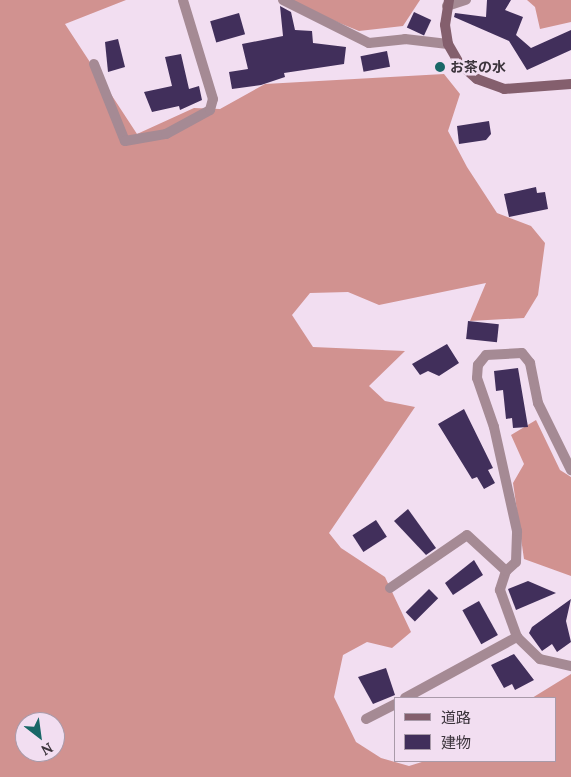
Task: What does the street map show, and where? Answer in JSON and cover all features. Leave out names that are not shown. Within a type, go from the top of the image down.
[{"type":"street","points":[[94,64],[125,141],[166,134],[210,110],[213,99],[184,0]]},
{"type":"street","points":[[284,0],[370,42],[404,38],[448,44]]},
{"type":"street","points":[[466,0],[448,3],[448,44],[466,71],[487,84],[504,89],[571,84]]},
{"type":"street","points":[[571,470],[560,455],[538,403],[530,363],[522,353],[486,355],[478,365],[477,378],[494,427],[517,530],[516,562],[506,571],[500,590],[516,637],[540,659],[571,666]]},
{"type":"street","points":[[390,588],[467,535],[506,571]]},
{"type":"street","points":[[407,697],[516,637]]},
{"type":"street","points":[[366,718],[394,704]]},
{"type":"shaded area","points":[[0,0],[126,0],[65,24],[137,134],[194,108],[220,109],[265,84],[444,74],[460,94],[448,131],[467,167],[497,213],[531,226],[545,243],[538,295],[524,318],[470,321],[486,283],[379,305],[348,292],[310,293],[292,315],[313,347],[405,351],[369,386],[385,401],[415,407],[329,533],[341,548],[385,577],[411,632],[392,648],[367,642],[343,655],[334,697],[356,742],[381,758],[394,762],[409,766],[422,762],[556,762],[556,697],[534,697],[571,674],[571,777],[0,777]]},
{"type":"shaded area","points":[[283,0],[420,0],[403,26],[359,31]]},
{"type":"shaded area","points":[[527,0],[571,0],[571,22],[540,29],[535,7]]},
{"type":"shaded area","points":[[536,420],[560,470],[571,477],[571,576],[524,559],[513,483],[524,464],[511,435]]},
{"type":"building","points":[[487,0],[511,0],[505,10],[523,17],[516,35],[531,48],[571,30],[571,50],[527,70],[509,41],[454,17],[455,13],[486,17]]},
{"type":"building","points":[[280,6],[291,12],[295,30],[312,31],[313,43],[346,47],[344,64],[284,73],[285,77],[261,85],[232,89],[229,72],[248,69],[242,44],[283,36]]},
{"type":"building","points":[[414,12],[431,20],[424,35],[407,27]]},
{"type":"building","points":[[239,13],[245,34],[216,42],[210,21]]},
{"type":"building","points":[[118,39],[125,67],[108,72],[105,42]]},
{"type":"building","points":[[387,51],[390,67],[364,72],[360,56]]},
{"type":"building","points":[[181,54],[189,89],[199,86],[202,100],[180,110],[179,106],[152,112],[144,92],[172,86],[165,57]]},
{"type":"building","points":[[489,121],[491,134],[486,140],[459,144],[457,126]]},
{"type":"building","points":[[536,187],[537,193],[545,192],[548,209],[509,217],[504,194]]},
{"type":"building","points":[[468,321],[499,324],[497,342],[466,339]]},
{"type":"building","points":[[447,344],[459,363],[439,376],[428,371],[420,375],[412,364]]},
{"type":"building","points":[[518,368],[528,427],[513,428],[512,418],[506,419],[503,390],[496,391],[494,371]]},
{"type":"building","points":[[464,409],[493,468],[488,470],[495,483],[484,489],[477,477],[472,479],[438,424]]},
{"type":"building","points":[[408,509],[436,548],[426,555],[394,521]]},
{"type":"building","points":[[376,520],[387,537],[363,552],[353,535]]},
{"type":"building","points":[[474,560],[483,575],[453,595],[445,583]]},
{"type":"building","points":[[528,581],[556,593],[516,610],[508,589]]},
{"type":"building","points":[[429,589],[438,598],[415,622],[406,612]]},
{"type":"building","points":[[571,599],[566,621],[571,642],[557,652],[552,644],[542,651],[529,633],[532,627]]},
{"type":"building","points":[[479,601],[498,635],[481,644],[462,610]]},
{"type":"building","points":[[514,654],[534,680],[515,690],[512,684],[504,688],[491,665]]},
{"type":"building","points":[[386,668],[395,695],[373,704],[358,677]]},
{"type":"place","name":"お茶の水","points":[[440,67]]}]
